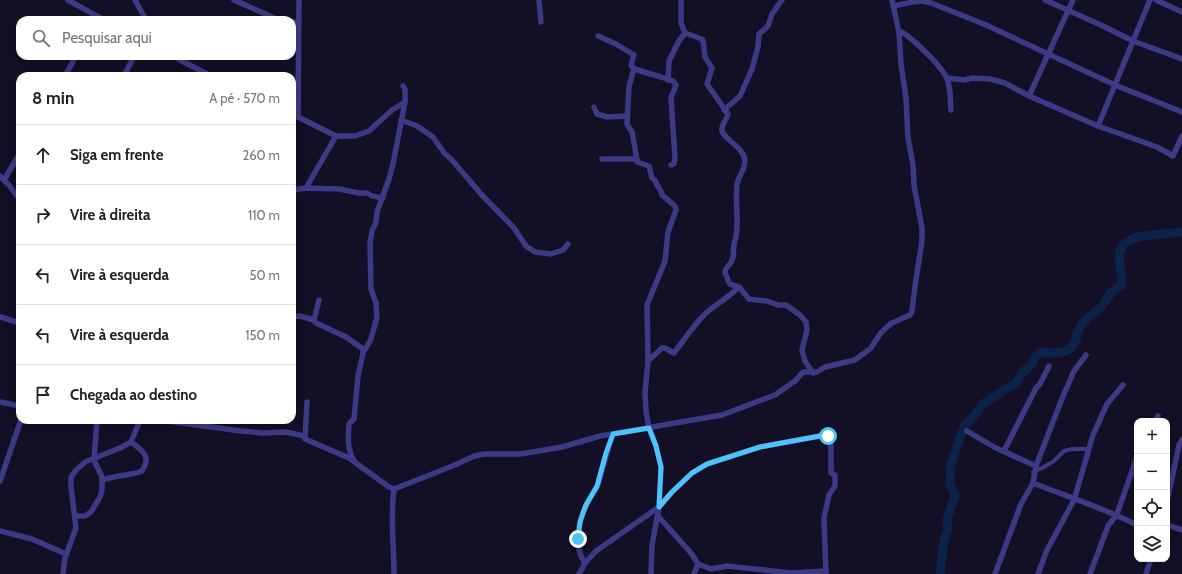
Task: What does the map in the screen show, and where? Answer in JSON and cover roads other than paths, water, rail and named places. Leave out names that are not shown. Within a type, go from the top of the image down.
[{"type":"street","points":[[68,0],[95,16]]},
{"type":"street","points":[[135,0],[144,16]]},
{"type":"street","points":[[234,0],[270,16]]},
{"type":"street","points":[[299,0],[298,117],[336,136],[355,136],[369,131],[392,110],[405,102]]},
{"type":"street","points":[[539,0],[540,22]]},
{"type":"street","points":[[681,0],[681,23],[685,34]]},
{"type":"street","points":[[724,110],[740,96],[752,69],[758,47],[759,34],[768,26],[772,14],[782,0]]},
{"type":"street","points":[[1045,0],[1133,41],[1182,60]]},
{"type":"street","points":[[1030,96],[1072,0]]},
{"type":"street","points":[[1098,126],[1150,0]]},
{"type":"street","points":[[1156,0],[1182,12]]},
{"type":"street","points":[[192,424],[263,433],[290,432],[304,436],[306,440],[349,458],[357,465],[394,489],[474,456],[484,454],[521,454],[562,447],[613,434],[722,415],[775,395],[795,382],[803,372],[813,373],[825,367],[855,360],[871,348],[880,334],[887,327],[910,315],[912,311],[922,241],[922,228],[914,185],[899,32],[892,3],[922,1],[932,3],[986,25],[1115,85],[1182,112]]},
{"type":"street","points":[[899,32],[902,32],[916,43],[947,78],[950,91],[951,110]]},
{"type":"street","points":[[668,80],[669,61],[679,41],[685,34]]},
{"type":"street","points":[[685,34],[700,38],[704,42],[705,57],[712,68],[707,84],[728,114],[722,128],[722,132],[724,136],[736,144],[745,160],[736,192],[737,233],[734,244],[733,259],[726,268],[725,275],[730,284],[738,287],[749,299],[767,301],[778,305],[786,305],[806,322],[807,330],[802,350],[805,361],[813,373]]},
{"type":"street","points":[[598,36],[633,54],[634,57],[631,65],[634,69],[629,86],[627,124],[632,132],[637,164],[649,166],[652,178],[655,180],[662,192],[662,195],[675,206],[676,210],[668,232],[665,261],[647,305],[648,361],[645,393],[646,411],[649,428],[656,446],[661,467],[659,507],[652,545],[651,574]]},
{"type":"street","points":[[68,72],[74,60]]},
{"type":"street","points":[[126,72],[132,60]]},
{"type":"street","points":[[180,60],[203,72]]},
{"type":"street","points":[[634,69],[673,81],[676,85],[671,98],[675,158],[674,164],[671,165]]},
{"type":"street","points":[[947,78],[964,80],[972,78],[990,79],[1005,83],[1030,96],[1098,126],[1157,147],[1173,156],[1182,136]]},
{"type":"street","points":[[357,465],[350,451],[348,431],[349,424],[354,419],[358,380],[363,353],[371,339],[377,317],[376,303],[371,289],[370,243],[372,231],[376,222],[377,212],[391,172],[405,102],[405,89],[403,86]]},
{"type":"street","points":[[594,107],[597,114],[601,116],[627,116]]},
{"type":"street","points":[[401,120],[417,126],[433,137],[445,154],[514,228],[526,246],[535,252],[551,254],[563,250],[568,244]]},
{"type":"street","points":[[306,188],[336,136]]},
{"type":"street","points":[[16,159],[2,178],[16,196]]},
{"type":"street","points":[[602,159],[637,159]]},
{"type":"street","points":[[296,189],[306,188],[340,189],[358,193],[367,193],[372,196],[383,198]]},
{"type":"street","points":[[648,361],[662,348],[674,353],[695,324],[716,304],[729,297],[738,287]]},
{"type":"street","points":[[314,320],[319,300]]},
{"type":"street","points":[[296,316],[314,320],[316,323],[346,337],[363,349],[363,353]]},
{"type":"street","points":[[0,317],[16,323]]},
{"type":"street","points":[[995,574],[1021,504],[1034,483],[1036,466],[1047,435],[1074,371],[1086,355]]},
{"type":"street","points":[[1004,451],[1049,366]]},
{"type":"street","points":[[1038,574],[1048,550],[1074,500],[1092,435],[1108,404],[1123,385]]},
{"type":"street","points":[[0,402],[16,405]]},
{"type":"street","points":[[304,436],[307,402]]},
{"type":"street","points":[[0,481],[20,424]]},
{"type":"street","points":[[76,516],[86,516],[92,512],[100,498],[103,480],[95,464],[94,458],[97,424]]},
{"type":"street","points":[[62,574],[66,554],[76,528],[76,516],[71,487],[71,477],[73,473],[85,462],[131,442],[138,424]]},
{"type":"street","points":[[967,432],[1036,466]]},
{"type":"street","points":[[585,563],[579,553],[578,547],[580,522],[586,505],[597,486],[613,434]]},
{"type":"street","points":[[579,574],[585,563],[596,551],[659,507],[692,473],[707,464],[760,447],[820,436],[828,436],[831,439],[831,473],[834,475],[835,486],[829,495],[824,518],[826,572],[790,573],[727,566],[710,569],[698,564],[691,553],[658,516]]},
{"type":"street","points":[[1170,490],[1179,445],[1182,440]]},
{"type":"street","points":[[103,480],[142,471],[147,462],[146,457],[143,451],[131,442]]},
{"type":"street","points":[[1034,483],[1032,472],[1048,464],[1064,451],[1072,449],[1088,449]]},
{"type":"street","points":[[1090,574],[1108,526],[1117,514],[1134,466]]},
{"type":"street","points":[[1034,483],[1074,500],[1117,514],[1134,523]]},
{"type":"street","points":[[394,489],[391,522],[394,538],[394,574]]},
{"type":"street","points":[[1170,526],[1182,530]]},
{"type":"street","points":[[0,531],[32,539],[66,554]]},
{"type":"street","points":[[1146,574],[1150,562]]},
{"type":"street","points":[[694,574],[698,564]]},
{"type":"waterway","points":[[940,574],[944,540],[948,529],[947,520],[955,495],[950,484],[951,464],[964,426],[983,404],[1007,388],[1016,384],[1021,374],[1032,364],[1036,356],[1041,352],[1056,353],[1066,351],[1073,345],[1076,340],[1077,332],[1083,324],[1105,303],[1111,293],[1121,286],[1122,278],[1119,256],[1123,245],[1130,240],[1147,235],[1182,232]]}]
